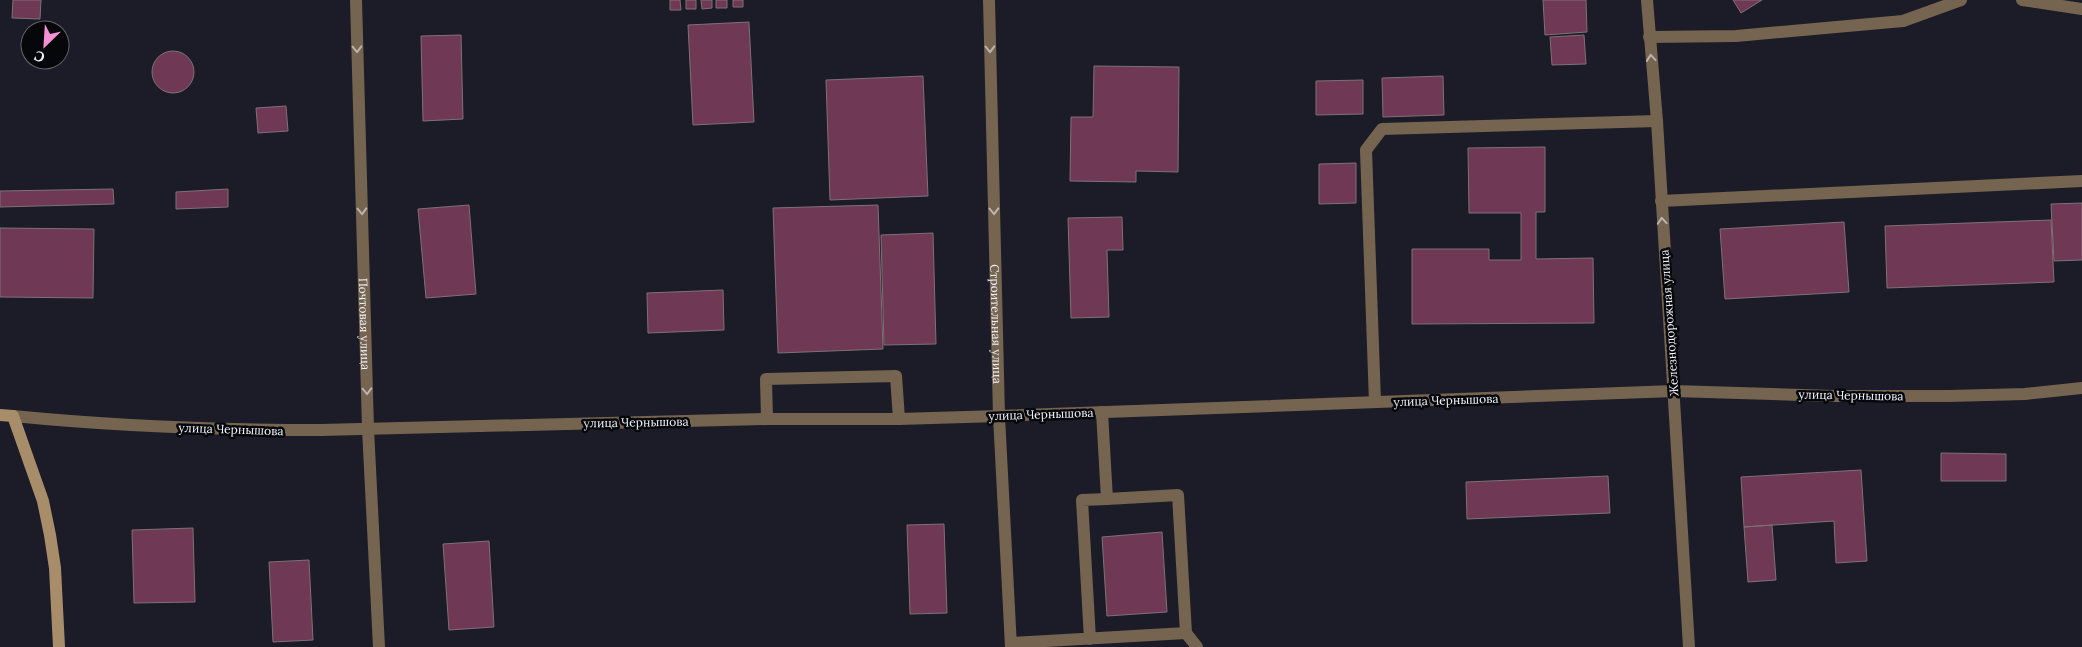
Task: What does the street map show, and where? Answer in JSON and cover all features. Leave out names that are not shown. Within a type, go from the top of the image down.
[{"type":"main road","points":[[6,415],[43,502],[55,568],[59,647]]},
{"type":"street","name":"Почтовая улица","points":[[356,0],[368,429],[379,647]]},
{"type":"street","name":"Строительная улица","points":[[990,0],[998,416],[1011,645]]},
{"type":"street","name":"Железнодорожная улица","points":[[1647,0],[1690,647]]},
{"type":"street","points":[[1649,37],[1736,36],[1903,21],[1961,0]]},
{"type":"street","points":[[2022,0],[2082,9]]},
{"type":"street","points":[[1375,402],[1366,150],[1382,129],[1656,121]]},
{"type":"street","points":[[1661,201],[2082,181]]},
{"type":"street","points":[[767,419],[766,380],[896,376],[898,419]]},
{"type":"street","name":"улица Чернышова","points":[[6,415],[91,424],[250,430],[368,429],[767,419],[898,419],[1674,391],[1833,396],[1949,396],[2025,394],[2082,388]]},
{"type":"street","points":[[1102,412],[1107,499]]},
{"type":"street","points":[[1090,638],[1082,500],[1178,495],[1186,633],[1197,647]]},
{"type":"street","points":[[1011,645],[1090,638],[1186,633]]},
{"type":"building","points":[[13,0],[41,0],[40,19],[12,18]]},
{"type":"building","points":[[670,0],[680,0],[681,10],[670,10]]},
{"type":"building","points":[[686,0],[696,0],[696,9],[686,9]]},
{"type":"building","points":[[701,0],[712,0],[712,8],[702,9]]},
{"type":"building","points":[[716,0],[727,0],[727,8],[716,8]]},
{"type":"building","points":[[733,0],[743,0],[743,7],[733,7]]},
{"type":"building","points":[[1543,0],[1586,0],[1587,32],[1545,35]]},
{"type":"building","points":[[1733,0],[1762,0],[1741,13]]},
{"type":"building","points":[[749,22],[754,122],[693,125],[688,25]]},
{"type":"building","points":[[461,35],[463,119],[423,121],[421,36]]},
{"type":"building","points":[[1584,35],[1586,64],[1552,65],[1550,37]]},
{"type":"building","points":[[169,51],[177,51],[188,57],[194,72],[188,87],[177,93],[169,93],[158,87],[152,76],[152,68],[158,57]]},
{"type":"building","points":[[1094,66],[1179,67],[1178,172],[1136,171],[1136,182],[1070,181],[1071,117],[1093,117]]},
{"type":"building","points":[[923,76],[928,196],[830,200],[826,80]]},
{"type":"building","points":[[1443,76],[1444,115],[1383,117],[1382,78]]},
{"type":"building","points":[[1363,80],[1363,114],[1316,115],[1316,81]]},
{"type":"building","points":[[286,106],[288,131],[258,133],[256,108]]},
{"type":"building","points":[[1545,147],[1545,212],[1536,212],[1536,259],[1593,258],[1594,323],[1412,324],[1412,249],[1489,249],[1489,260],[1521,260],[1521,213],[1469,213],[1468,148]]},
{"type":"building","points":[[1356,163],[1356,203],[1319,204],[1319,164]]},
{"type":"building","points":[[113,189],[114,204],[0,207],[0,191]]},
{"type":"building","points":[[228,189],[228,207],[176,209],[176,192]]},
{"type":"building","points":[[2082,203],[2082,260],[2054,261],[2051,204]]},
{"type":"building","points":[[469,205],[476,294],[426,298],[418,209]]},
{"type":"building","points":[[878,205],[883,349],[778,353],[773,208]]},
{"type":"building","points":[[1122,217],[1123,250],[1107,250],[1109,317],[1071,318],[1068,218]]},
{"type":"building","points":[[2051,220],[2054,282],[1887,288],[1885,226]]},
{"type":"building","points":[[1844,222],[1849,292],[1725,299],[1720,229]]},
{"type":"building","points":[[0,228],[94,229],[93,298],[0,297]]},
{"type":"building","points":[[933,233],[936,344],[884,345],[881,235]]},
{"type":"building","points":[[723,290],[724,330],[648,333],[647,293]]},
{"type":"building","points":[[1941,453],[2006,454],[2006,481],[1941,481]]},
{"type":"building","points":[[1861,470],[1867,561],[1836,563],[1834,521],[1744,527],[1741,477]]},
{"type":"building","points":[[1608,476],[1610,513],[1467,519],[1466,482]]},
{"type":"building","points":[[944,524],[947,613],[910,614],[907,525]]},
{"type":"building","points":[[1772,525],[1776,580],[1748,582],[1744,527]]},
{"type":"building","points":[[193,528],[195,602],[134,603],[132,530]]},
{"type":"building","points":[[1162,532],[1167,612],[1107,616],[1102,537]]},
{"type":"building","points":[[489,541],[494,627],[449,630],[443,544]]},
{"type":"building","points":[[309,560],[313,640],[273,642],[269,562]]}]
